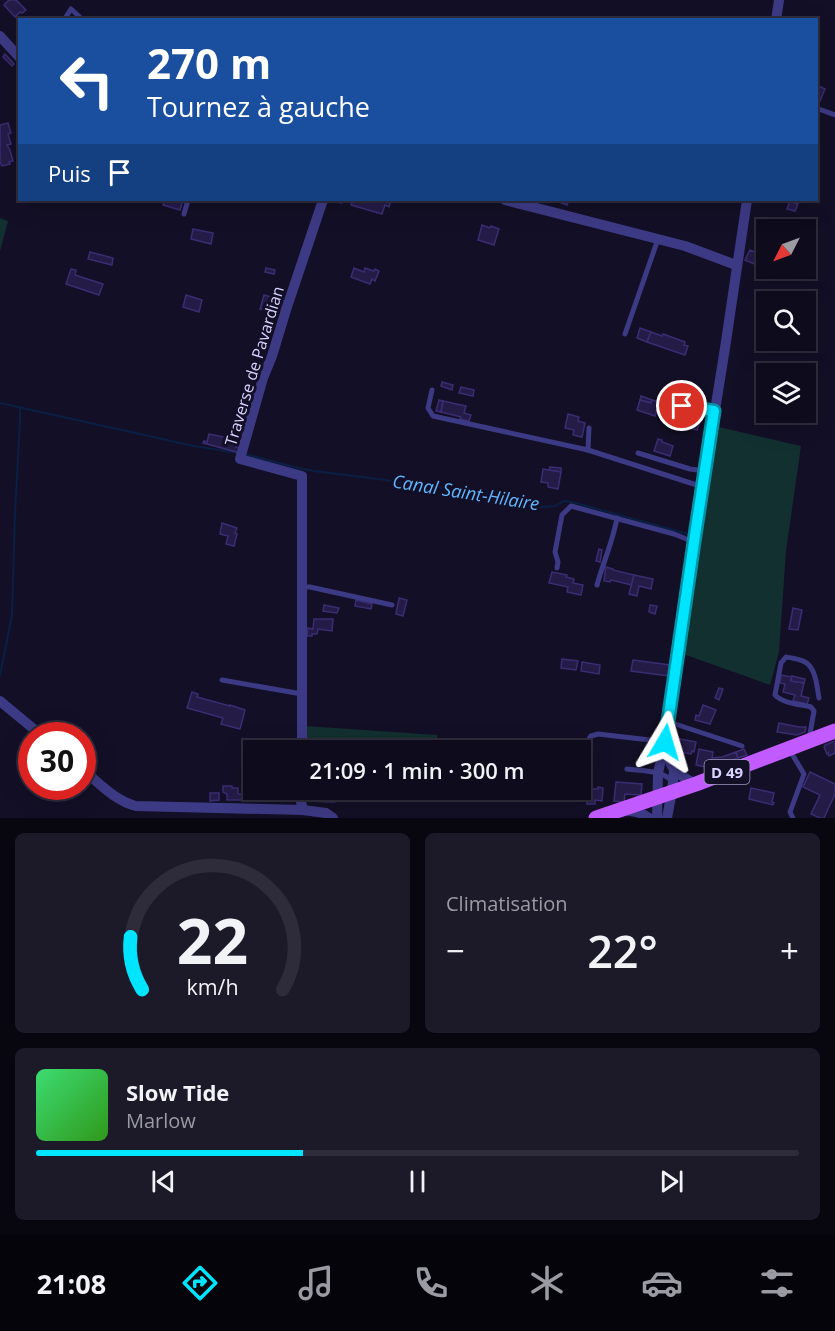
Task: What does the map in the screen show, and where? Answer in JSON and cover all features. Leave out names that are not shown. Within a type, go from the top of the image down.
[{"type":"main road","name":"D 49","points":[[596,818],[669,785],[696,783],[835,731]]},
{"type":"street","points":[[776,18],[779,0]]},
{"type":"street","points":[[0,36],[18,56]]},
{"type":"street","name":"Traverse de Pavardian","points":[[302,740],[302,476],[240,459],[263,378],[323,201]]},
{"type":"street","points":[[509,201],[685,246],[736,265]]},
{"type":"street","points":[[669,785],[658,773],[665,741],[747,201]]},
{"type":"street","points":[[0,701],[25,722]]},
{"type":"street","points":[[665,741],[669,785],[667,818]]},
{"type":"street","points":[[96,780],[126,804],[136,806],[303,810],[326,813],[333,818]]},
{"type":"street","points":[[657,818],[669,785]]},
{"type":"street","points":[[301,800],[303,810]]},
{"type":"street","points":[[617,810],[635,811],[649,818]]},
{"type":"lane","points":[[65,18],[71,9],[81,18]]},
{"type":"lane","points":[[818,109],[835,115]]},
{"type":"lane","points":[[184,214],[188,201]]},
{"type":"lane","points":[[625,334],[658,239]]},
{"type":"lane","points":[[432,390],[428,408],[433,416],[588,450],[703,487]]},
{"type":"lane","points":[[682,406],[714,411]]},
{"type":"lane","points":[[588,450],[589,428]]},
{"type":"lane","points":[[638,453],[690,469],[705,471]]},
{"type":"lane","points":[[557,568],[555,552],[562,515],[571,506],[674,534],[694,542]]},
{"type":"lane","points":[[597,585],[604,558],[614,535],[617,518]]},
{"type":"lane","points":[[302,587],[392,605]]},
{"type":"lane","points":[[808,741],[814,711],[811,707],[784,701],[775,695],[781,663],[786,657],[804,660],[808,664],[814,676],[819,698]]},
{"type":"lane","points":[[222,680],[302,694]]},
{"type":"lane","points":[[667,721],[742,746]]},
{"type":"lane","points":[[588,740],[598,734],[665,741]]},
{"type":"lane","points":[[789,748],[804,774],[790,812],[793,818]]},
{"type":"lane","points":[[627,769],[658,773],[671,779],[669,785]]},
{"type":"green space","points":[[0,218],[8,221],[0,251]]},
{"type":"green space","points":[[719,427],[801,446],[786,551],[779,652],[770,685],[683,654]]},
{"type":"green space","points":[[306,726],[437,735],[437,740],[306,740]]},
{"type":"green space","points":[[337,800],[437,800],[437,801],[337,802]]},
{"type":"building","points":[[9,0],[16,0],[26,10],[15,17],[4,5]]},
{"type":"building","points":[[5,54],[14,64],[12,66],[3,57]]},
{"type":"building","points":[[818,86],[825,89],[818,102]]},
{"type":"building","points":[[8,123],[11,144],[7,145],[13,161],[2,166],[0,162],[0,125]]},
{"type":"building","points":[[165,201],[183,201],[180,210],[163,205]]},
{"type":"building","points":[[345,201],[391,201],[389,207],[385,205],[382,214],[351,205],[352,203]]},
{"type":"building","points":[[557,201],[569,201],[567,205]]},
{"type":"building","points":[[790,201],[798,204],[795,211],[787,209]]},
{"type":"building","points":[[482,225],[499,229],[494,245],[478,240]]},
{"type":"building","points":[[193,229],[213,233],[211,244],[191,239]]},
{"type":"building","points":[[750,250],[756,253],[756,265],[745,260]]},
{"type":"building","points":[[90,252],[113,258],[112,265],[88,259]]},
{"type":"building","points":[[266,268],[275,270],[274,274],[265,272]]},
{"type":"building","points":[[354,268],[364,272],[365,268],[379,271],[375,281],[372,279],[370,284],[351,277]]},
{"type":"building","points":[[71,269],[76,270],[75,275],[103,284],[99,295],[66,284]]},
{"type":"building","points":[[276,287],[282,288],[280,296],[274,295]]},
{"type":"building","points":[[186,295],[202,300],[199,312],[183,307]]},
{"type":"building","points":[[264,295],[285,301],[282,310],[268,306],[266,311],[260,309]]},
{"type":"building","points":[[640,328],[651,332],[647,342],[637,338]]},
{"type":"building","points":[[651,332],[685,342],[684,345],[688,346],[685,355],[647,342]]},
{"type":"building","points":[[442,382],[453,385],[452,390],[441,386]]},
{"type":"building","points":[[461,387],[474,390],[473,396],[459,393]]},
{"type":"building","points":[[641,396],[652,400],[651,403],[640,400]]},
{"type":"building","points":[[242,400],[254,402],[249,426],[237,424]]},
{"type":"building","points":[[439,400],[443,401],[441,412],[436,411]]},
{"type":"building","points":[[640,400],[651,403],[652,400],[659,402],[655,416],[637,410]]},
{"type":"building","points":[[443,401],[466,406],[464,413],[471,415],[469,421],[441,412]]},
{"type":"building","points":[[676,411],[701,419],[697,430],[673,423]]},
{"type":"building","points":[[568,414],[579,417],[578,421],[585,423],[582,437],[573,435],[574,430],[565,428]]},
{"type":"building","points":[[209,434],[238,440],[236,447],[241,448],[240,453],[203,443],[207,442]]},
{"type":"building","points":[[658,439],[673,446],[670,456],[654,451]]},
{"type":"building","points":[[550,467],[561,468],[561,472],[549,470]]},
{"type":"building","points":[[543,469],[561,472],[558,489],[548,487],[548,483],[541,482]]},
{"type":"building","points":[[222,523],[237,528],[234,546],[226,544],[228,536],[220,534]]},
{"type":"building","points":[[599,549],[602,550],[600,562],[596,561]]},
{"type":"building","points":[[606,567],[634,575],[632,585],[611,580],[610,582],[604,581]]},
{"type":"building","points":[[552,572],[567,575],[566,577],[574,579],[573,583],[583,585],[581,595],[567,592],[568,587],[549,583]]},
{"type":"building","points":[[634,575],[653,579],[651,589],[639,586],[637,596],[629,594]]},
{"type":"building","points":[[399,598],[407,600],[403,616],[396,614]]},
{"type":"building","points":[[356,600],[372,604],[371,609],[355,606]]},
{"type":"building","points":[[324,605],[339,608],[337,613],[323,611]]},
{"type":"building","points":[[650,605],[657,606],[655,614],[649,612]]},
{"type":"building","points":[[793,608],[802,610],[798,630],[789,629]]},
{"type":"building","points":[[314,619],[333,619],[332,631],[318,629],[317,634],[307,636],[308,628],[313,629]]},
{"type":"building","points":[[562,659],[578,661],[576,670],[561,668]]},
{"type":"building","points":[[633,660],[670,665],[669,676],[631,671]]},
{"type":"building","points":[[582,662],[600,665],[599,674],[581,671]]},
{"type":"building","points":[[781,675],[792,677],[791,681],[804,683],[801,696],[809,698],[807,704],[793,701],[795,695],[783,692],[785,684],[780,683]]},
{"type":"building","points":[[792,676],[805,679],[804,683],[791,681]]},
{"type":"building","points":[[719,688],[723,689],[719,700],[715,698]]},
{"type":"building","points":[[192,692],[198,694],[197,697],[245,710],[240,729],[221,724],[223,718],[187,708]]},
{"type":"building","points":[[703,705],[716,710],[710,724],[695,720]]},
{"type":"building","points":[[779,723],[806,727],[805,732],[797,735],[777,732]]},
{"type":"building","points":[[675,738],[696,742],[694,752],[692,751],[691,754],[673,751]]},
{"type":"building","points":[[835,741],[835,753],[829,756],[824,747]]},
{"type":"building","points":[[699,749],[713,752],[712,758],[736,752],[738,758],[724,763],[710,764],[710,768],[696,765]]},
{"type":"building","points":[[744,749],[747,755],[738,758],[736,752]]},
{"type":"building","points":[[810,772],[835,784],[835,794],[824,818],[811,814],[820,795],[803,787]]},
{"type":"building","points":[[616,782],[642,784],[641,795],[625,794],[624,802],[614,801]]},
{"type":"building","points":[[223,786],[238,788],[238,794],[242,794],[242,800],[227,800]]},
{"type":"building","points":[[598,787],[603,788],[602,801],[595,800],[595,804],[587,804],[587,800],[591,800],[591,789],[598,789]]},
{"type":"building","points":[[751,788],[774,793],[773,805],[749,799]]},
{"type":"building","points":[[210,793],[219,793],[219,800],[210,801]]},
{"type":"building","points":[[332,800],[334,802],[307,801]]},
{"type":"waterway","name":"Canal Saint-Hilaire","points":[[0,403],[194,446],[238,453]]},
{"type":"waterway","points":[[0,675],[12,615],[20,407]]},
{"type":"waterway","name":"Canal Saint-Hilaire","points":[[245,454],[314,471],[423,487],[470,490],[508,496],[541,507],[555,506],[564,501],[576,503],[688,534]]},
{"type":"route","points":[[665,742],[714,411],[682,406]]}]
